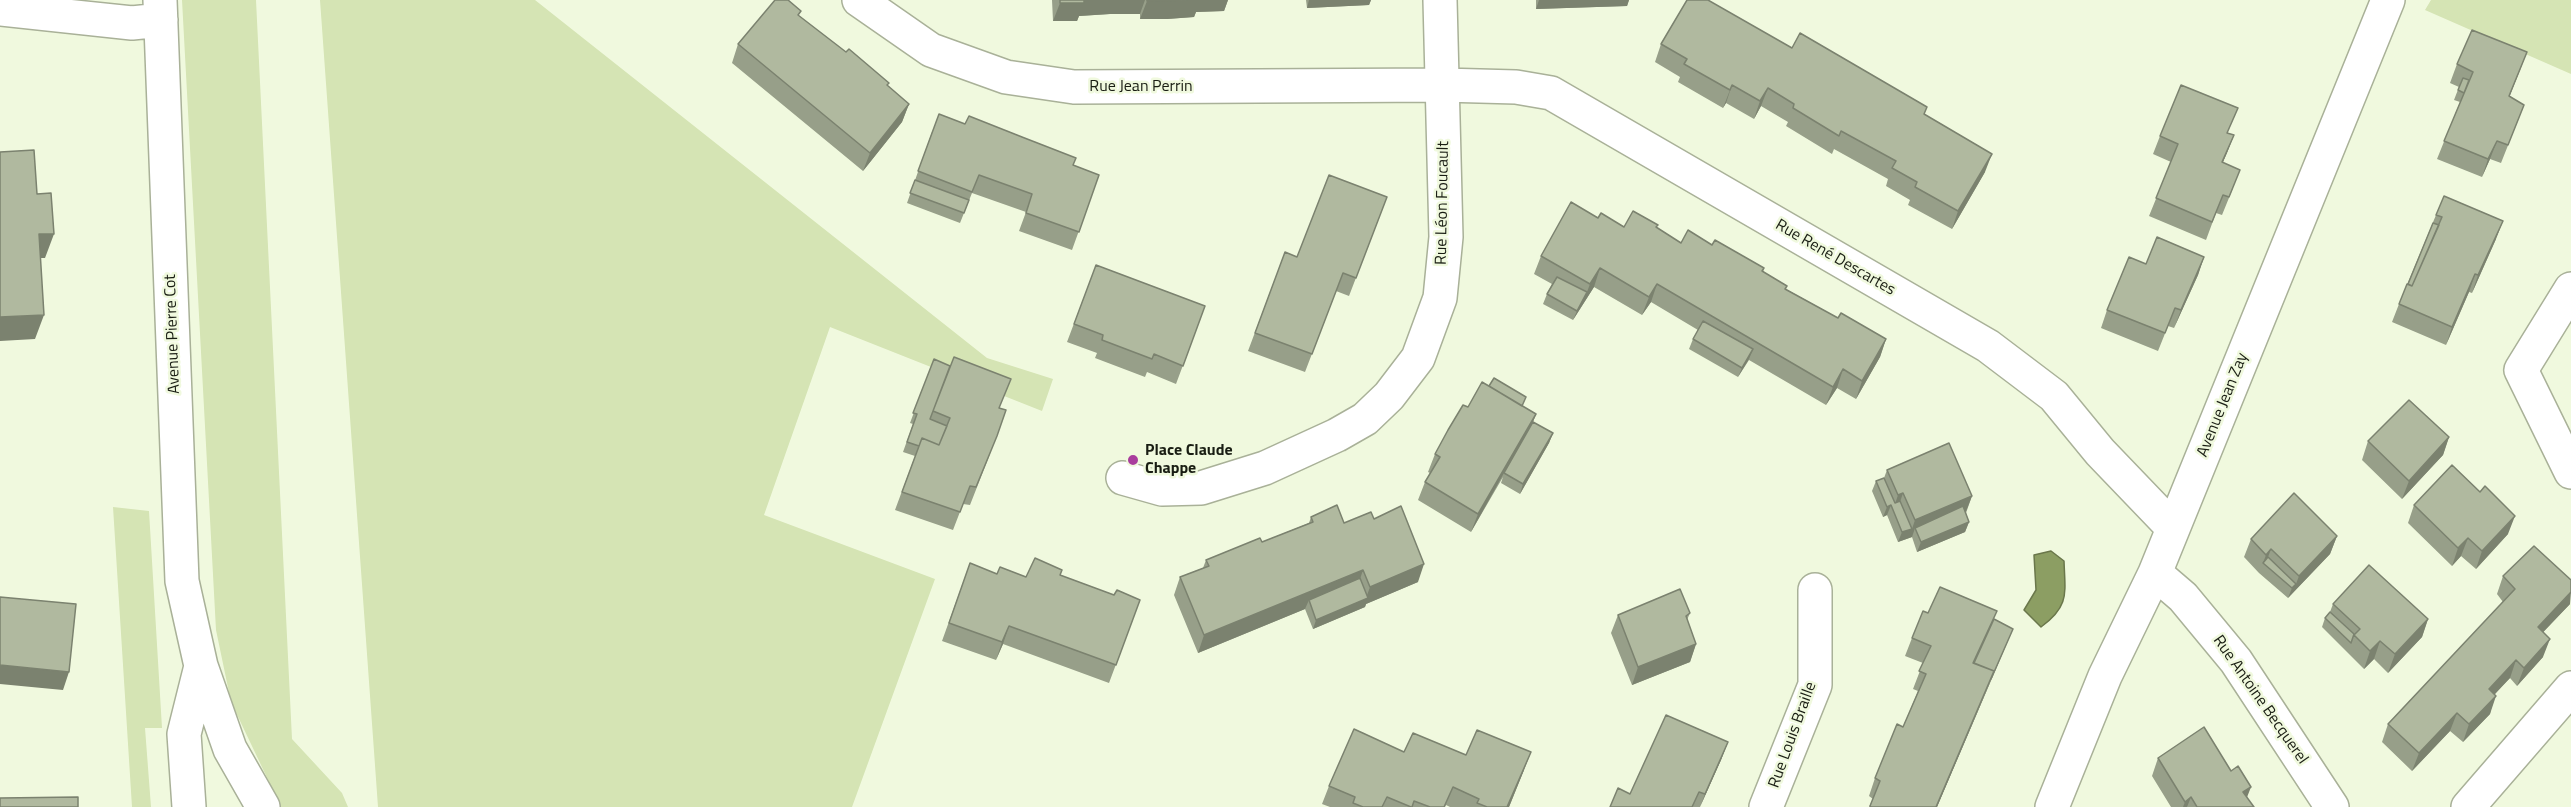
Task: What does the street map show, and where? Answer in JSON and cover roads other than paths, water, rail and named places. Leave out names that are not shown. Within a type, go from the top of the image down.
[{"type":"street","name":"Rue Jean Perrin","points":[[859,0],[931,50],[1006,77],[1074,87],[1443,85]]},
{"type":"street","name":"Rue Léon Foucault","points":[[1123,478],[1162,489],[1172,489],[1202,488],[1248,474],[1336,435],[1365,419],[1389,396],[1418,358],[1440,298],[1446,237],[1440,0]]},
{"type":"street","name":"Avenue Jean Zay","points":[[2052,807],[2104,676],[2155,573],[2388,0]]},
{"type":"street","points":[[0,9],[132,23],[160,10]]},
{"type":"street","name":"Avenue Pierre Cot","points":[[160,10],[182,580],[201,666],[230,749],[263,807]]},
{"type":"street","name":"Rue René Descartes","points":[[1443,85],[1516,87],[1551,93],[1988,346],[2054,396],[2100,452],[2172,527]]},
{"type":"street","points":[[2571,289],[2520,370],[2571,472]]},
{"type":"street","name":"Rue Antoine Becquerel","points":[[2155,573],[2183,597],[2236,661],[2332,807]]},
{"type":"street","name":"Rue Louis Braille","points":[[1766,807],[1815,686],[1815,590]]},
{"type":"street","name":"Avenue Pierre Cot","points":[[189,807],[184,734],[201,666]]},
{"type":"street","points":[[2468,807],[2571,688]]},
{"type":"place","name":"Place Claude Chappe","points":[[1133,460]]}]
